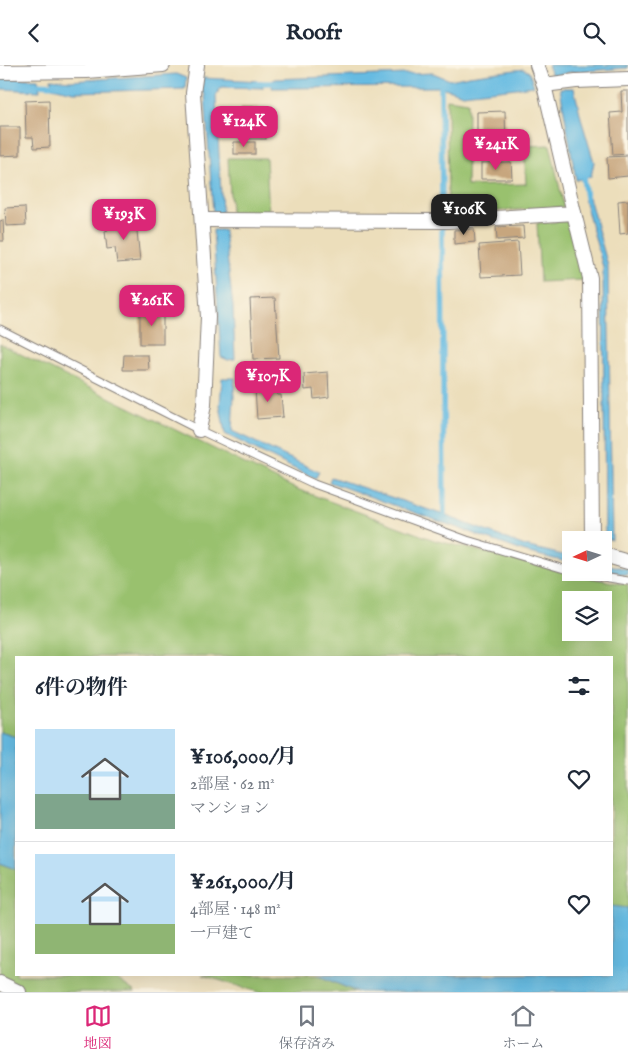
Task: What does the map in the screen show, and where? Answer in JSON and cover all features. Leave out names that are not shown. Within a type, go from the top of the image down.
[{"type":"street","points":[[0,72],[86,71],[163,65]]},
{"type":"street","points":[[538,65],[550,84],[574,213],[590,278],[592,531]]},
{"type":"street","points":[[197,71],[193,93],[208,317],[204,405],[199,430]]},
{"type":"street","points":[[550,84],[628,79]]},
{"type":"street","points":[[202,220],[448,221],[574,213]]},
{"type":"street","points":[[612,557],[628,562]]},
{"type":"street","points":[[0,983],[19,992]]},
{"type":"lane","points":[[0,329],[199,430],[314,484],[466,540],[562,568]]},
{"type":"lane","points":[[612,578],[628,581]]},
{"type":"green space","points":[[447,99],[468,102],[467,186],[526,184],[524,146],[550,145],[564,207],[448,214]]},
{"type":"green space","points":[[228,158],[266,158],[269,214],[231,214]]},
{"type":"green space","points":[[567,221],[585,280],[540,282],[537,223]]},
{"type":"green space","points":[[0,344],[294,488],[434,540],[562,571],[562,581],[608,581],[628,585],[628,912],[613,909],[613,656],[15,656],[15,737],[0,732]]},
{"type":"green space","points":[[0,863],[15,869],[15,976],[112,976],[135,992],[0,992]]},
{"type":"green space","points":[[205,976],[319,976],[357,992],[258,992]]},
{"type":"water","points":[[548,65],[628,65],[628,68],[571,72],[552,76]]},
{"type":"water","points":[[523,69],[529,72],[534,86],[463,94],[441,87],[272,88],[274,79],[433,73],[450,80]]},
{"type":"water","points":[[176,74],[186,78],[185,89],[74,92],[52,87],[51,79],[70,81]]},
{"type":"water","points":[[0,78],[38,79],[40,91],[0,89]]},
{"type":"water","points":[[203,78],[262,81],[263,88],[221,87],[216,96],[222,213],[213,213],[205,95],[201,90]]},
{"type":"water","points":[[560,88],[574,88],[594,162],[591,177],[576,180]]},
{"type":"water","points":[[589,197],[608,266],[612,531],[605,531],[603,267],[584,199]]},
{"type":"water","points":[[213,230],[224,230],[233,307],[235,359],[228,360],[221,357]]},
{"type":"water","points":[[222,378],[235,378],[232,431],[319,472],[315,479],[225,434],[220,405]]},
{"type":"water","points":[[331,477],[444,515],[525,546],[562,555],[562,561],[525,552],[329,482]]},
{"type":"water","points":[[612,566],[628,569],[628,575],[612,572]]},
{"type":"water","points":[[0,732],[15,737],[15,869],[0,863]]},
{"type":"water","points":[[613,906],[628,908],[628,992],[357,992],[319,976],[613,976]]},
{"type":"building","points":[[621,91],[628,91],[628,154],[613,155],[610,113],[622,112]]},
{"type":"building","points":[[49,100],[50,147],[34,148],[33,137],[26,137],[25,101]]},
{"type":"building","points":[[241,107],[266,107],[266,139],[241,139]]},
{"type":"building","points":[[505,111],[506,151],[477,151],[477,112]]},
{"type":"building","points":[[0,127],[20,127],[20,155],[0,156]]},
{"type":"building","points":[[234,142],[255,142],[255,154],[234,154]]},
{"type":"building","points":[[628,156],[628,176],[608,178],[607,157]]},
{"type":"building","points":[[511,162],[512,179],[481,179],[481,163]]},
{"type":"building","points":[[628,200],[628,233],[620,234],[618,201]]},
{"type":"building","points":[[25,207],[26,225],[6,226],[5,208]]},
{"type":"building","points":[[3,220],[4,241],[0,241],[0,221]]},
{"type":"building","points":[[136,221],[140,261],[117,263],[115,248],[107,249],[105,231],[108,230],[107,224]]},
{"type":"building","points":[[523,226],[524,238],[497,240],[496,227]]},
{"type":"building","points":[[474,229],[475,242],[454,244],[454,230]]},
{"type":"building","points":[[518,242],[520,275],[481,277],[479,245]]},
{"type":"building","points":[[275,298],[279,358],[253,359],[250,299]]},
{"type":"building","points":[[140,311],[163,311],[163,344],[140,344]]},
{"type":"building","points":[[124,355],[148,355],[149,370],[123,370]]},
{"type":"building","points":[[328,372],[329,397],[314,399],[313,389],[305,390],[304,374]]},
{"type":"building","points":[[277,386],[277,395],[281,395],[283,417],[257,419],[255,388]]},
{"type":"waterway","points":[[257,83],[280,83]]},
{"type":"waterway","points":[[32,84],[58,85]]},
{"type":"waterway","points":[[441,87],[442,214]]},
{"type":"waterway","points":[[582,171],[586,198]]},
{"type":"waterway","points":[[442,229],[444,515]]}]
